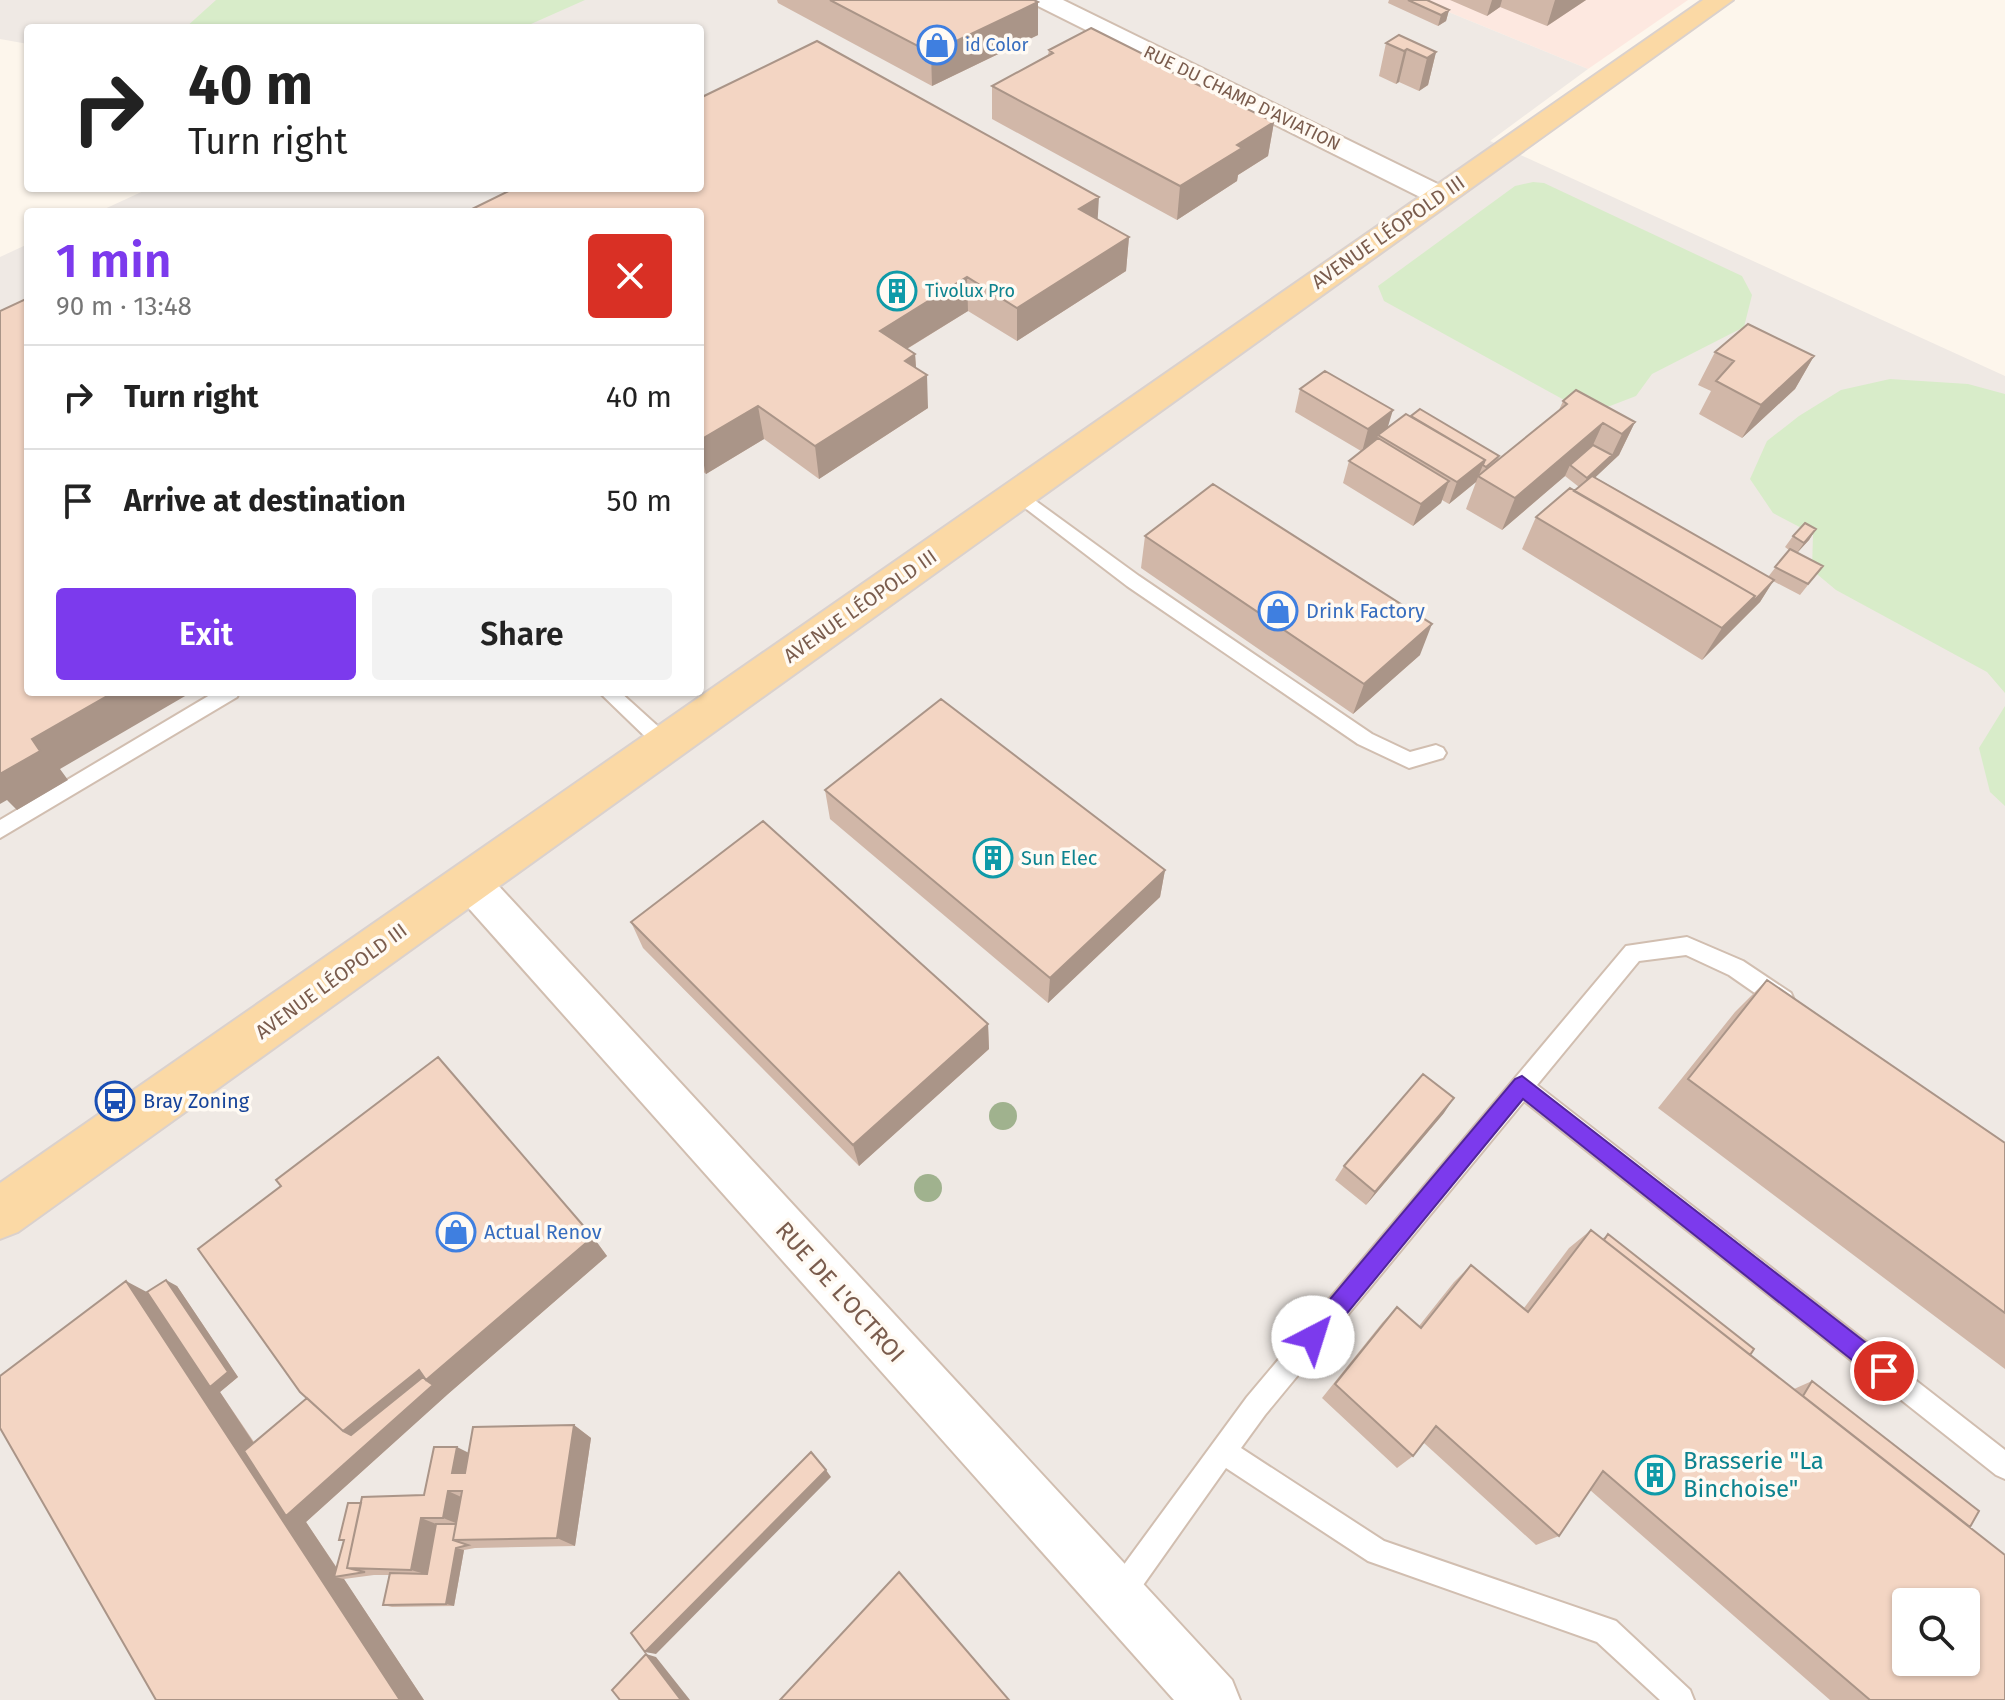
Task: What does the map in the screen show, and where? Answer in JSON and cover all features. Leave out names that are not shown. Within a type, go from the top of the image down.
[{"type":"main road","name":"AVENUE LÉOPOLD III","points":[[0,1214],[1720,0]]},
{"type":"street","name":"RUE DU CHAMP D'AVIATION","points":[[1044,0],[1440,196]]},
{"type":"street","name":"RUE DE L'OCTROI","points":[[470,882],[1212,1700]]},
{"type":"lane","points":[[1018,494],[1133,581],[1365,739],[1409,760],[1436,753]]},
{"type":"lane","points":[[0,830],[223,696]]},
{"type":"lane","points":[[612,696],[665,744]]},
{"type":"lane","points":[[1117,1598],[1256,1406],[1633,953],[1687,946],[1736,968],[1800,1011]]},
{"type":"lane","points":[[1522,1086],[2005,1466]]},
{"type":"lane","points":[[1223,1451],[1377,1552],[1606,1631],[1680,1700]]},
{"type":"shaded area","points":[[0,0],[1419,0],[1588,69],[1490,141],[2005,376],[2005,1700],[0,1700],[0,257],[24,246],[24,696],[704,696],[704,208],[107,208],[141,192],[704,192],[704,24],[24,24],[24,43],[0,39]]},
{"type":"shaded area","points":[[1419,0],[1688,0],[1588,69]]},
{"type":"green space","points":[[216,0],[585,0],[531,24],[189,24]]},
{"type":"green space","points":[[1544,183],[1742,276],[1752,295],[1744,327],[1652,374],[1636,396],[1610,406],[1577,407],[1384,301],[1378,286],[1515,186]]},
{"type":"green space","points":[[1890,379],[1968,384],[2005,394],[2005,693],[1987,672],[1836,590],[1812,570],[1813,534],[1773,513],[1750,479],[1767,441],[1799,416],[1841,390]]},
{"type":"green space","points":[[2005,706],[2005,806],[1990,792],[1979,748]]},
{"type":"building","points":[[830,0],[1034,0],[1038,2],[931,53]]},
{"type":"building","points":[[1408,0],[1427,0],[1449,10],[1441,15]]},
{"type":"building","points":[[1091,28],[1147,56],[1143,58],[1274,122],[1237,145],[1242,148],[1180,186],[992,86]]},
{"type":"building","points":[[1399,35],[1436,52],[1427,58],[1386,43]]},
{"type":"building","name":"Tivolux Pro","points":[[817,41],[1099,197],[1079,209],[1129,237],[1017,308],[967,277],[880,331],[915,354],[905,361],[927,375],[815,446],[758,406],[704,438],[704,208],[474,208],[507,192],[704,192],[704,96]]},
{"type":"building","points":[[24,300],[24,696],[107,696],[32,739],[40,751],[0,774],[0,311]]},
{"type":"building","points":[[1748,324],[1814,356],[1761,405],[1716,381],[1734,361],[1715,352]]},
{"type":"building","points":[[1325,371],[1393,410],[1368,429],[1300,389]]},
{"type":"building","points":[[1576,390],[1635,422],[1622,434],[1603,423],[1515,498],[1478,476],[1567,404],[1563,401]]},
{"type":"building","points":[[1420,409],[1499,456],[1486,467],[1483,465],[1485,460],[1411,416]]},
{"type":"building","points":[[1406,414],[1485,460],[1457,482],[1378,435]]},
{"type":"building","points":[[1378,438],[1449,481],[1421,504],[1349,461]]},
{"type":"building","points":[[1593,445],[1612,455],[1587,478],[1570,465]]},
{"type":"building","points":[[1592,476],[1774,580],[1749,606],[1755,596],[1574,491]]},
{"type":"building","points":[[1213,484],[1432,624],[1364,684],[1145,536]]},
{"type":"building","points":[[1570,488],[1755,596],[1722,628],[1536,517]]},
{"type":"building","points":[[1805,523],[1816,529],[1804,543],[1793,536]]},
{"type":"building","points":[[1790,549],[1823,566],[1808,584],[1775,567]]},
{"type":"building","name":"Sun Elec","points":[[941,699],[1165,870],[1050,978],[825,790]]},
{"type":"building","points":[[763,821],[988,1024],[853,1145],[631,922]]},
{"type":"building","points":[[1767,980],[2005,1143],[2005,1313],[1688,1079]]},
{"type":"building","points":[[438,1057],[593,1237],[426,1380],[419,1370],[343,1431],[300,1392],[198,1249],[281,1186],[276,1180]]},
{"type":"building","points":[[1423,1074],[1454,1098],[1375,1192],[1344,1166]]},
{"type":"building","name":"Brasserie \"La Binchoise\"","points":[[1591,1230],[2005,1555],[2005,1700],[1870,1700],[1603,1471],[1559,1536],[1436,1426],[1413,1456],[1335,1384],[1397,1307],[1421,1328],[1471,1265],[1528,1312]]},
{"type":"building","points":[[1608,1234],[1754,1349],[1750,1355],[1604,1240]]},
{"type":"building","points":[[166,1280],[228,1372],[210,1387],[147,1292]]},
{"type":"building","points":[[126,1281],[400,1700],[156,1700],[0,1428],[0,1376]]},
{"type":"building","points":[[423,1377],[433,1385],[286,1516],[244,1451],[307,1398],[351,1435]]},
{"type":"building","points":[[1812,1381],[1979,1511],[1970,1527],[1803,1396]]},
{"type":"building","points":[[574,1425],[557,1538],[453,1540],[462,1491],[448,1491],[443,1518],[421,1518],[411,1570],[347,1568],[362,1497],[424,1495],[434,1447],[457,1447],[452,1473],[465,1473],[473,1427]]},
{"type":"building","points":[[811,1452],[826,1470],[645,1652],[631,1633]]},
{"type":"building","points":[[348,1503],[361,1503],[347,1568],[365,1572],[334,1577],[344,1540],[339,1540]]},
{"type":"building","points":[[436,1524],[456,1524],[453,1540],[468,1545],[456,1548],[446,1604],[383,1605],[390,1573],[427,1574]]},
{"type":"building","points":[[899,1572],[1009,1700],[780,1700]]},
{"type":"building","points":[[646,1654],[681,1700],[620,1700],[612,1690]]},
{"type":"place","name":"id Color","points":[[937,45]]},
{"type":"place","name":"Tivolux Pro","points":[[897,291]]},
{"type":"place","name":"Drink Factory","points":[[1278,611]]},
{"type":"place","name":"Sun Elec","points":[[993,858]]},
{"type":"place","name":"Bray Zoning","points":[[115,1101]]},
{"type":"place","name":"Actual Renov","points":[[456,1232]]},
{"type":"place","name":"Brasserie \"La Binchoise\"","points":[[1655,1475]]},
{"type":"route","points":[[1313,1337],[1522,1086],[1884,1371]]}]
